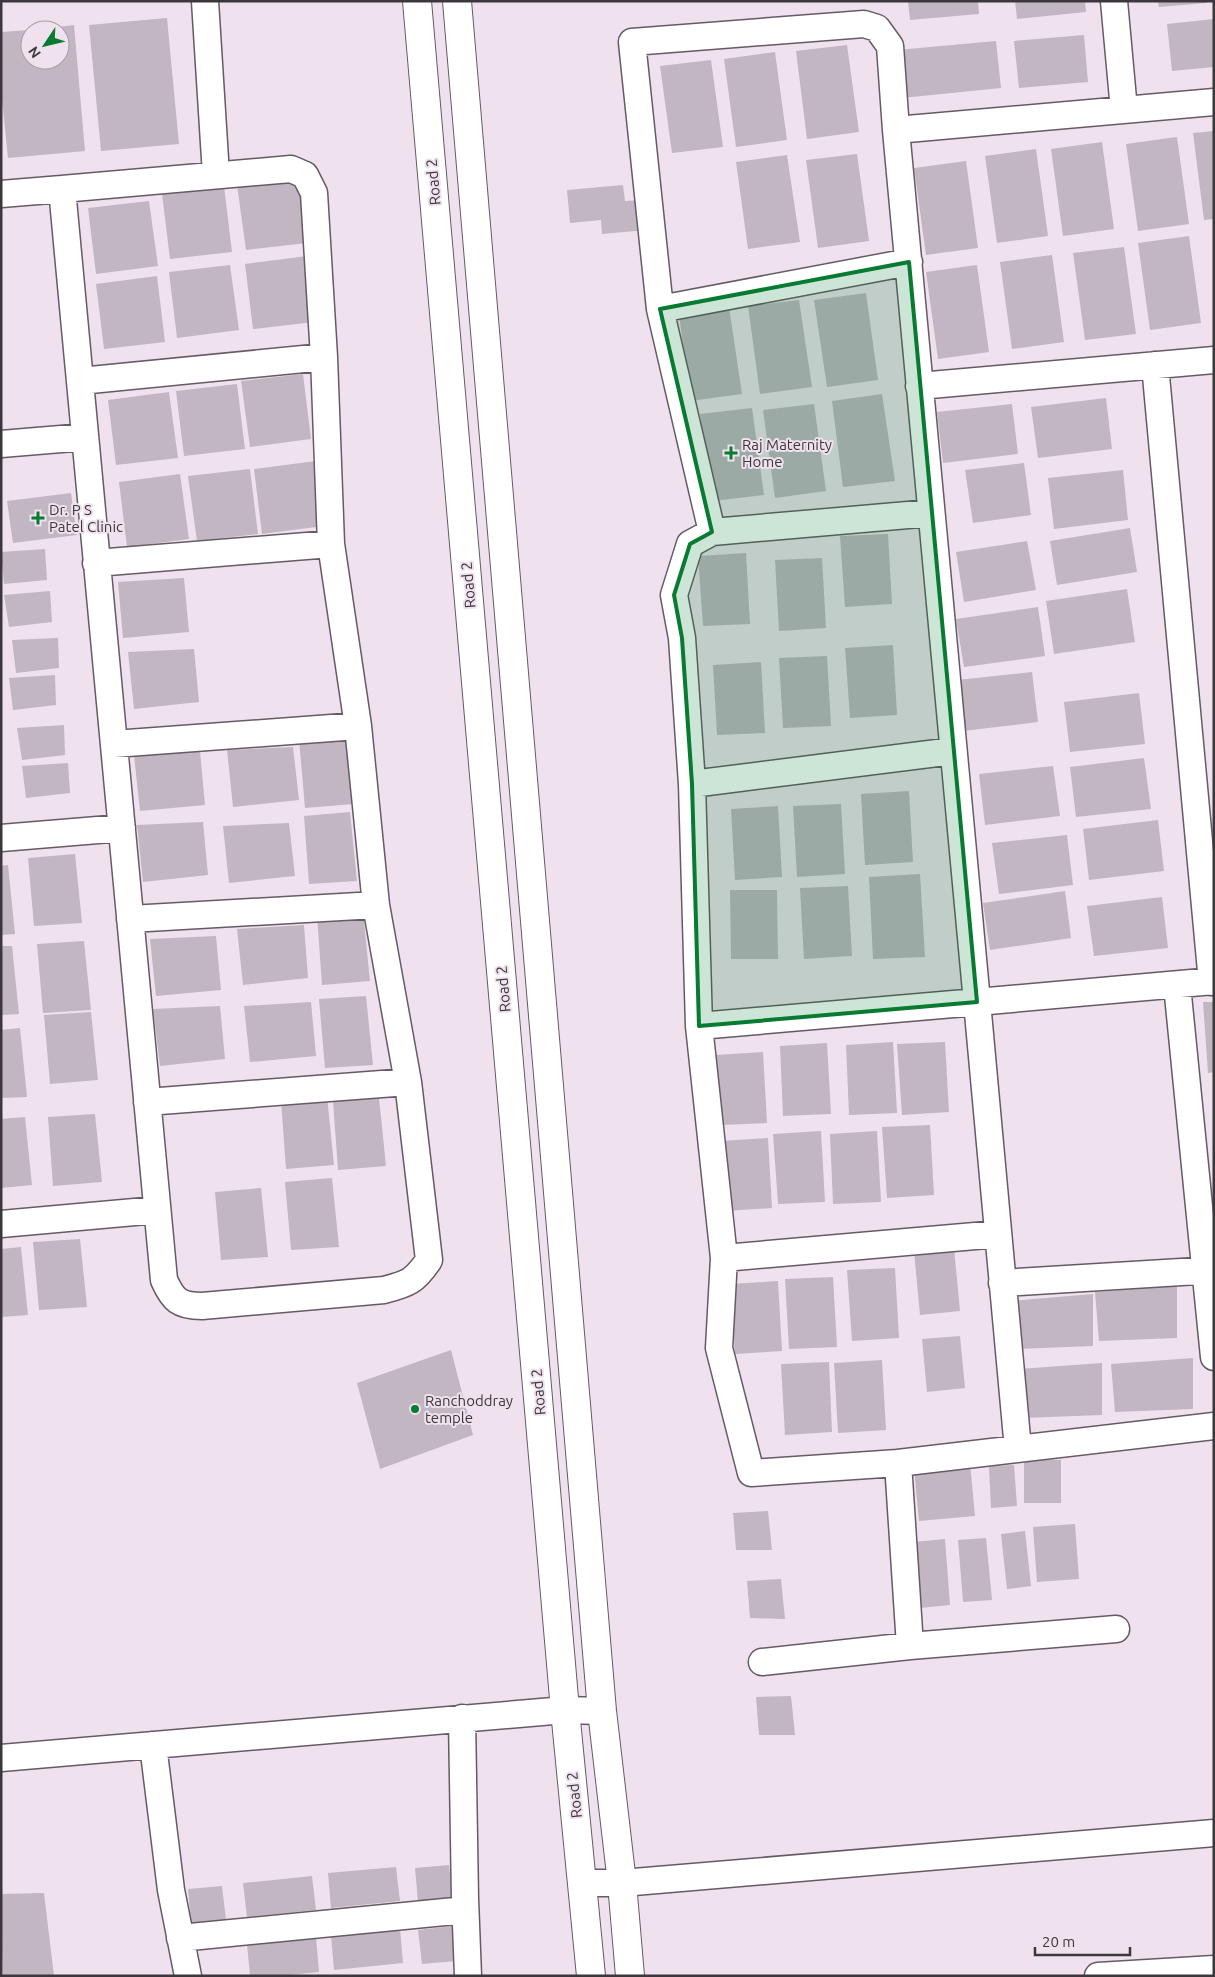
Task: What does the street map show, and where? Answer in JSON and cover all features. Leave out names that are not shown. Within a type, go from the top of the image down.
[{"type":"street","points":[[205,1],[216,175]]},
{"type":"street","name":"Road 2","points":[[417,1],[565,1710],[591,1976]]},
{"type":"street","points":[[458,1],[602,1711],[622,1883],[630,1976]]},
{"type":"street","points":[[1114,1],[1124,110]]},
{"type":"street","points":[[712,532],[660,309],[632,42],[863,13],[890,46],[919,386],[1018,1449]]},
{"type":"street","points":[[896,130],[1214,102]]},
{"type":"street","points":[[1,194],[291,168],[305,175],[314,193],[324,356],[331,544],[358,726],[376,905],[408,1082],[429,1260],[418,1276],[401,1286],[384,1290],[187,1306],[172,1297],[164,1280],[62,189]]},
{"type":"street","points":[[660,309],[909,262]]},
{"type":"street","points":[[80,381],[324,356]]},
{"type":"street","points":[[919,386],[1214,360]]},
{"type":"street","points":[[700,1026],[1213,982],[1155,365]]},
{"type":"street","points":[[1,444],[85,436]]},
{"type":"street","points":[[932,513],[712,532],[690,544],[674,594],[682,638],[692,784],[700,1026],[724,1258],[720,1348],[751,1473],[898,1463],[1214,1426]]},
{"type":"street","points":[[96,563],[331,544]]},
{"type":"street","points":[[114,744],[358,726]]},
{"type":"street","points":[[692,784],[953,751]]},
{"type":"street","points":[[1,838],[122,828]]},
{"type":"street","points":[[130,920],[376,905]]},
{"type":"street","points":[[1177,985],[1209,1270],[1214,1357]]},
{"type":"street","points":[[147,1102],[408,1082]]},
{"type":"street","points":[[1,1224],[157,1210]]},
{"type":"street","points":[[724,1258],[998,1234]]},
{"type":"street","points":[[1002,1283],[1209,1270]]},
{"type":"street","points":[[898,1463],[910,1646]]},
{"type":"street","points":[[762,1662],[910,1646],[1116,1628]]},
{"type":"street","points":[[1,1758],[462,1718],[565,1710],[602,1711]]},
{"type":"street","points":[[462,1718],[468,1976]]},
{"type":"street","points":[[152,1746],[171,1890],[188,1976]]},
{"type":"street","points":[[583,1883],[622,1883],[1214,1832]]},
{"type":"street","points":[[180,1938],[465,1910]]},
{"type":"street","points":[[1098,1976],[1214,1969]]},
{"type":"highlighted area","points":[[909,262],[977,1002],[699,1026],[692,784],[682,638],[674,595],[690,544],[712,532],[660,309]]},
{"type":"building","points":[[908,1],[978,1],[979,14],[910,20]]},
{"type":"building","points":[[1015,1],[1085,1],[1086,12],[1017,19]]},
{"type":"building","points":[[1158,1],[1207,1],[1207,3],[1159,7]]},
{"type":"building","points":[[167,18],[179,144],[101,151],[89,25]]},
{"type":"building","points":[[1214,19],[1214,67],[1172,71],[1167,24]]},
{"type":"building","points":[[70,25],[74,25],[85,151],[8,158],[1,89],[1,32],[20,31],[20,70],[70,70]]},
{"type":"building","points":[[1084,35],[1088,82],[1019,88],[1014,41]]},
{"type":"building","points":[[996,41],[1001,88],[902,98],[897,50]]},
{"type":"building","points":[[847,45],[859,132],[807,139],[796,51]]},
{"type":"building","points":[[775,52],[787,140],[736,147],[724,59]]},
{"type":"building","points":[[711,60],[723,147],[672,153],[660,66]]},
{"type":"building","points":[[1214,131],[1214,219],[1204,220],[1193,133]]},
{"type":"building","points":[[1177,137],[1189,224],[1138,231],[1126,144]]},
{"type":"building","points":[[1102,142],[1114,229],[1063,236],[1051,149]]},
{"type":"building","points":[[1036,149],[1048,236],[997,243],[985,156]]},
{"type":"building","points":[[857,154],[869,241],[818,248],[806,160]]},
{"type":"building","points":[[787,155],[800,242],[748,249],[736,162]]},
{"type":"building","points":[[966,161],[978,248],[926,255],[914,168]]},
{"type":"building","points":[[299,177],[307,243],[246,250],[237,185]]},
{"type":"building","points":[[623,185],[625,201],[644,200],[647,230],[602,234],[601,220],[570,223],[567,190]]},
{"type":"building","points":[[224,186],[232,252],[170,259],[162,194]]},
{"type":"building","points":[[149,201],[158,266],[96,274],[88,208]]},
{"type":"building","points":[[1189,236],[1201,323],[1150,330],[1138,243]]},
{"type":"building","points":[[1124,247],[1136,334],[1085,340],[1073,253]]},
{"type":"building","points":[[1052,255],[1064,342],[1012,349],[1000,262]]},
{"type":"building","points":[[307,256],[314,322],[253,329],[245,264]]},
{"type":"building","points":[[230,265],[239,330],[177,338],[169,272]]},
{"type":"building","points":[[977,265],[989,352],[938,359],[926,272]]},
{"type":"building","points":[[157,276],[165,342],[104,349],[96,284]]},
{"type":"building","points":[[866,293],[878,380],[827,387],[814,300]]},
{"type":"building","points":[[799,300],[812,387],[760,394],[748,306]]},
{"type":"building","points":[[729,307],[742,394],[690,401],[679,314]]},
{"type":"building","points":[[303,374],[311,439],[250,447],[241,381]]},
{"type":"building","points":[[237,384],[245,449],[184,456],[176,391]]},
{"type":"building","points":[[169,392],[178,458],[116,465],[108,400]]},
{"type":"building","points":[[882,394],[895,481],[843,487],[832,401]]},
{"type":"building","points":[[1106,398],[1112,449],[1038,458],[1031,407]]},
{"type":"building","points":[[814,404],[826,491],[775,498],[763,410]]},
{"type":"building","points":[[1012,404],[1018,454],[943,463],[937,412]]},
{"type":"building","points":[[752,408],[764,495],[713,501],[700,414]]},
{"type":"building","points":[[316,461],[324,526],[262,534],[254,469]]},
{"type":"building","points":[[1024,463],[1031,515],[973,523],[965,470]]},
{"type":"building","points":[[250,469],[258,534],[197,541],[188,476]]},
{"type":"building","points":[[1123,470],[1128,520],[1054,529],[1048,478]]},
{"type":"building","points":[[180,474],[189,539],[127,547],[119,482]]},
{"type":"building","points":[[71,493],[77,535],[13,543],[7,501]]},
{"type":"building","points":[[1130,528],[1137,572],[1057,585],[1050,541]]},
{"type":"building","points":[[888,534],[892,604],[845,607],[840,536]]},
{"type":"building","points":[[1027,541],[1036,590],[964,602],[956,552]]},
{"type":"building","points":[[45,549],[47,580],[4,584],[1,552]]},
{"type":"building","points":[[746,553],[750,624],[703,626],[698,556]]},
{"type":"building","points":[[822,558],[826,628],[779,631],[775,560]]},
{"type":"building","points":[[184,578],[189,632],[123,638],[118,582]]},
{"type":"building","points":[[1127,589],[1135,642],[1054,654],[1046,601]]},
{"type":"building","points":[[50,591],[52,622],[9,627],[4,595]]},
{"type":"building","points":[[1038,607],[1045,656],[964,667],[956,619]]},
{"type":"building","points":[[58,638],[59,668],[16,673],[12,640]]},
{"type":"building","points":[[893,645],[897,715],[850,718],[845,648]]},
{"type":"building","points":[[194,649],[199,702],[134,709],[128,652]]},
{"type":"building","points":[[827,656],[831,726],[783,728],[779,658]]},
{"type":"building","points":[[761,662],[765,733],[717,735],[713,665]]},
{"type":"building","points":[[1032,672],[1038,722],[963,731],[957,680]]},
{"type":"building","points":[[55,675],[56,705],[13,710],[9,678]]},
{"type":"building","points":[[1139,693],[1145,744],[1070,752],[1064,702]]},
{"type":"building","points":[[64,725],[65,755],[22,760],[17,728]]},
{"type":"building","points":[[346,736],[353,804],[305,808],[299,739]]},
{"type":"building","points":[[293,747],[299,800],[233,807],[227,750]]},
{"type":"building","points":[[200,751],[205,805],[140,811],[134,755]]},
{"type":"building","points":[[1144,758],[1151,809],[1076,817],[1070,767]]},
{"type":"building","points":[[68,763],[70,793],[26,798],[22,766]]},
{"type":"building","points":[[1053,766],[1060,816],[985,825],[979,774]]},
{"type":"building","points":[[909,791],[913,862],[865,865],[861,794]]},
{"type":"building","points":[[841,804],[845,874],[797,877],[793,806]]},
{"type":"building","points":[[778,806],[782,877],[735,880],[731,809]]},
{"type":"building","points":[[350,812],[357,881],[309,884],[304,816]]},
{"type":"building","points":[[1158,820],[1164,871],[1089,880],[1083,829]]},
{"type":"building","points":[[203,822],[208,875],[143,882],[137,825]]},
{"type":"building","points":[[289,823],[295,876],[229,883],[223,826]]},
{"type":"building","points":[[1067,835],[1073,885],[999,894],[992,843]]},
{"type":"building","points":[[75,854],[82,923],[34,926],[28,858]]},
{"type":"building","points":[[8,865],[15,934],[1,935],[1,866]]},
{"type":"building","points":[[920,874],[925,957],[873,959],[869,877]]},
{"type":"building","points":[[848,886],[852,956],[804,959],[800,888]]},
{"type":"building","points":[[730,890],[777,890],[778,959],[731,959]]},
{"type":"building","points":[[1065,891],[1071,938],[990,950],[983,903]]},
{"type":"building","points":[[1162,897],[1168,948],[1094,956],[1087,906]]},
{"type":"building","points":[[363,912],[370,981],[322,985],[317,916]]},
{"type":"building","points":[[304,925],[308,978],[243,985],[237,929]]},
{"type":"building","points":[[216,936],[221,990],[156,996],[150,939]]},
{"type":"building","points":[[84,941],[91,1010],[43,1013],[37,944]]},
{"type":"building","points":[[1,946],[12,946],[19,1014],[1,1015]]},
{"type":"building","points":[[366,996],[373,1065],[325,1068],[319,999]]},
{"type":"building","points":[[311,1002],[316,1056],[250,1062],[244,1006]]},
{"type":"building","points":[[1203,1002],[1214,1002],[1214,1072],[1208,1073]]},
{"type":"building","points":[[220,1006],[225,1059],[160,1066],[153,1009]]},
{"type":"building","points":[[91,1012],[98,1080],[50,1084],[44,1015]]},
{"type":"building","points":[[20,1028],[27,1097],[1,1098],[1,1030]]},
{"type":"building","points":[[893,1042],[897,1113],[849,1115],[846,1045]]},
{"type":"building","points":[[945,1042],[949,1112],[902,1115],[897,1044]]},
{"type":"building","points":[[827,1043],[831,1114],[783,1116],[780,1046]]},
{"type":"building","points":[[763,1052],[767,1123],[720,1125],[716,1055]]},
{"type":"building","points":[[327,1096],[334,1165],[286,1169],[281,1100]]},
{"type":"building","points":[[379,1098],[386,1166],[338,1170],[333,1101]]},
{"type":"building","points":[[95,1114],[102,1182],[53,1186],[48,1117]]},
{"type":"building","points":[[25,1117],[32,1185],[1,1188],[1,1119]]},
{"type":"building","points":[[930,1125],[934,1195],[887,1198],[882,1127]]},
{"type":"building","points":[[821,1131],[825,1202],[778,1204],[773,1134]]},
{"type":"building","points":[[877,1131],[881,1202],[833,1204],[830,1134]]},
{"type":"building","points":[[768,1138],[772,1208],[725,1211],[720,1141]]},
{"type":"building","points":[[332,1178],[339,1247],[291,1250],[285,1182]]},
{"type":"building","points":[[261,1188],[268,1257],[221,1260],[215,1192]]},
{"type":"building","points":[[80,1239],[87,1307],[39,1310],[33,1242]]},
{"type":"building","points":[[21,1247],[28,1315],[1,1317],[1,1249]]},
{"type":"building","points":[[954,1248],[960,1311],[920,1315],[914,1251]]},
{"type":"building","points":[[895,1268],[899,1338],[852,1341],[847,1270]]},
{"type":"building","points":[[833,1277],[837,1347],[789,1349],[785,1279]]},
{"type":"building","points":[[778,1281],[782,1351],[735,1354],[730,1284]]},
{"type":"building","points":[[1177,1286],[1177,1338],[1099,1341],[1095,1292]]},
{"type":"building","points":[[1093,1294],[1093,1346],[1015,1349],[1011,1301]]},
{"type":"building","points":[[960,1336],[965,1388],[927,1392],[922,1339]]},
{"type":"building","name":"Ranchoddray temple","points":[[451,1350],[473,1435],[380,1469],[357,1383]]},
{"type":"building","points":[[1193,1358],[1193,1409],[1115,1412],[1111,1364]]},
{"type":"building","points":[[882,1360],[886,1430],[838,1433],[834,1363]]},
{"type":"building","points":[[829,1362],[832,1432],[785,1435],[781,1364]]},
{"type":"building","points":[[1102,1363],[1102,1415],[1023,1418],[1019,1369]]},
{"type":"building","points":[[1024,1459],[1061,1460],[1061,1503],[1024,1503]]},
{"type":"building","points":[[970,1463],[975,1516],[919,1521],[914,1468]]},
{"type":"building","points":[[1014,1465],[1017,1506],[991,1508],[989,1466]]},
{"type":"building","points":[[768,1511],[772,1550],[736,1550],[733,1513]]},
{"type":"building","points":[[1075,1524],[1079,1579],[1037,1582],[1033,1527]]},
{"type":"building","points":[[1025,1531],[1031,1586],[1007,1589],[1001,1534]]},
{"type":"building","points":[[986,1538],[992,1600],[963,1602],[958,1540]]},
{"type":"building","points":[[945,1539],[950,1605],[920,1608],[914,1542]]},
{"type":"building","points":[[781,1579],[785,1619],[750,1618],[747,1581]]},
{"type":"building","points":[[791,1696],[795,1735],[759,1735],[756,1697]]},
{"type":"building","points":[[449,1865],[453,1899],[418,1902],[415,1868]]},
{"type":"building","points":[[396,1867],[400,1901],[331,1908],[328,1873]]},
{"type":"building","points":[[312,1876],[316,1910],[247,1917],[243,1883]]},
{"type":"building","points":[[222,1886],[226,1920],[191,1924],[188,1889]]},
{"type":"building","points":[[44,1893],[54,1976],[3,1976],[1,1894]]},
{"type":"building","points":[[453,1926],[457,1961],[422,1964],[418,1930]]},
{"type":"building","points":[[400,1928],[403,1963],[334,1970],[331,1935]]},
{"type":"building","points":[[316,1937],[319,1972],[279,1976],[250,1976],[247,1944]]},
{"type":"place","name":"Raj Maternity Home","points":[[731,453]]},
{"type":"place","name":"Dr. P S Patel Clinic","points":[[38,518]]},
{"type":"place","name":"Ranchoddray temple","points":[[415,1409]]}]
